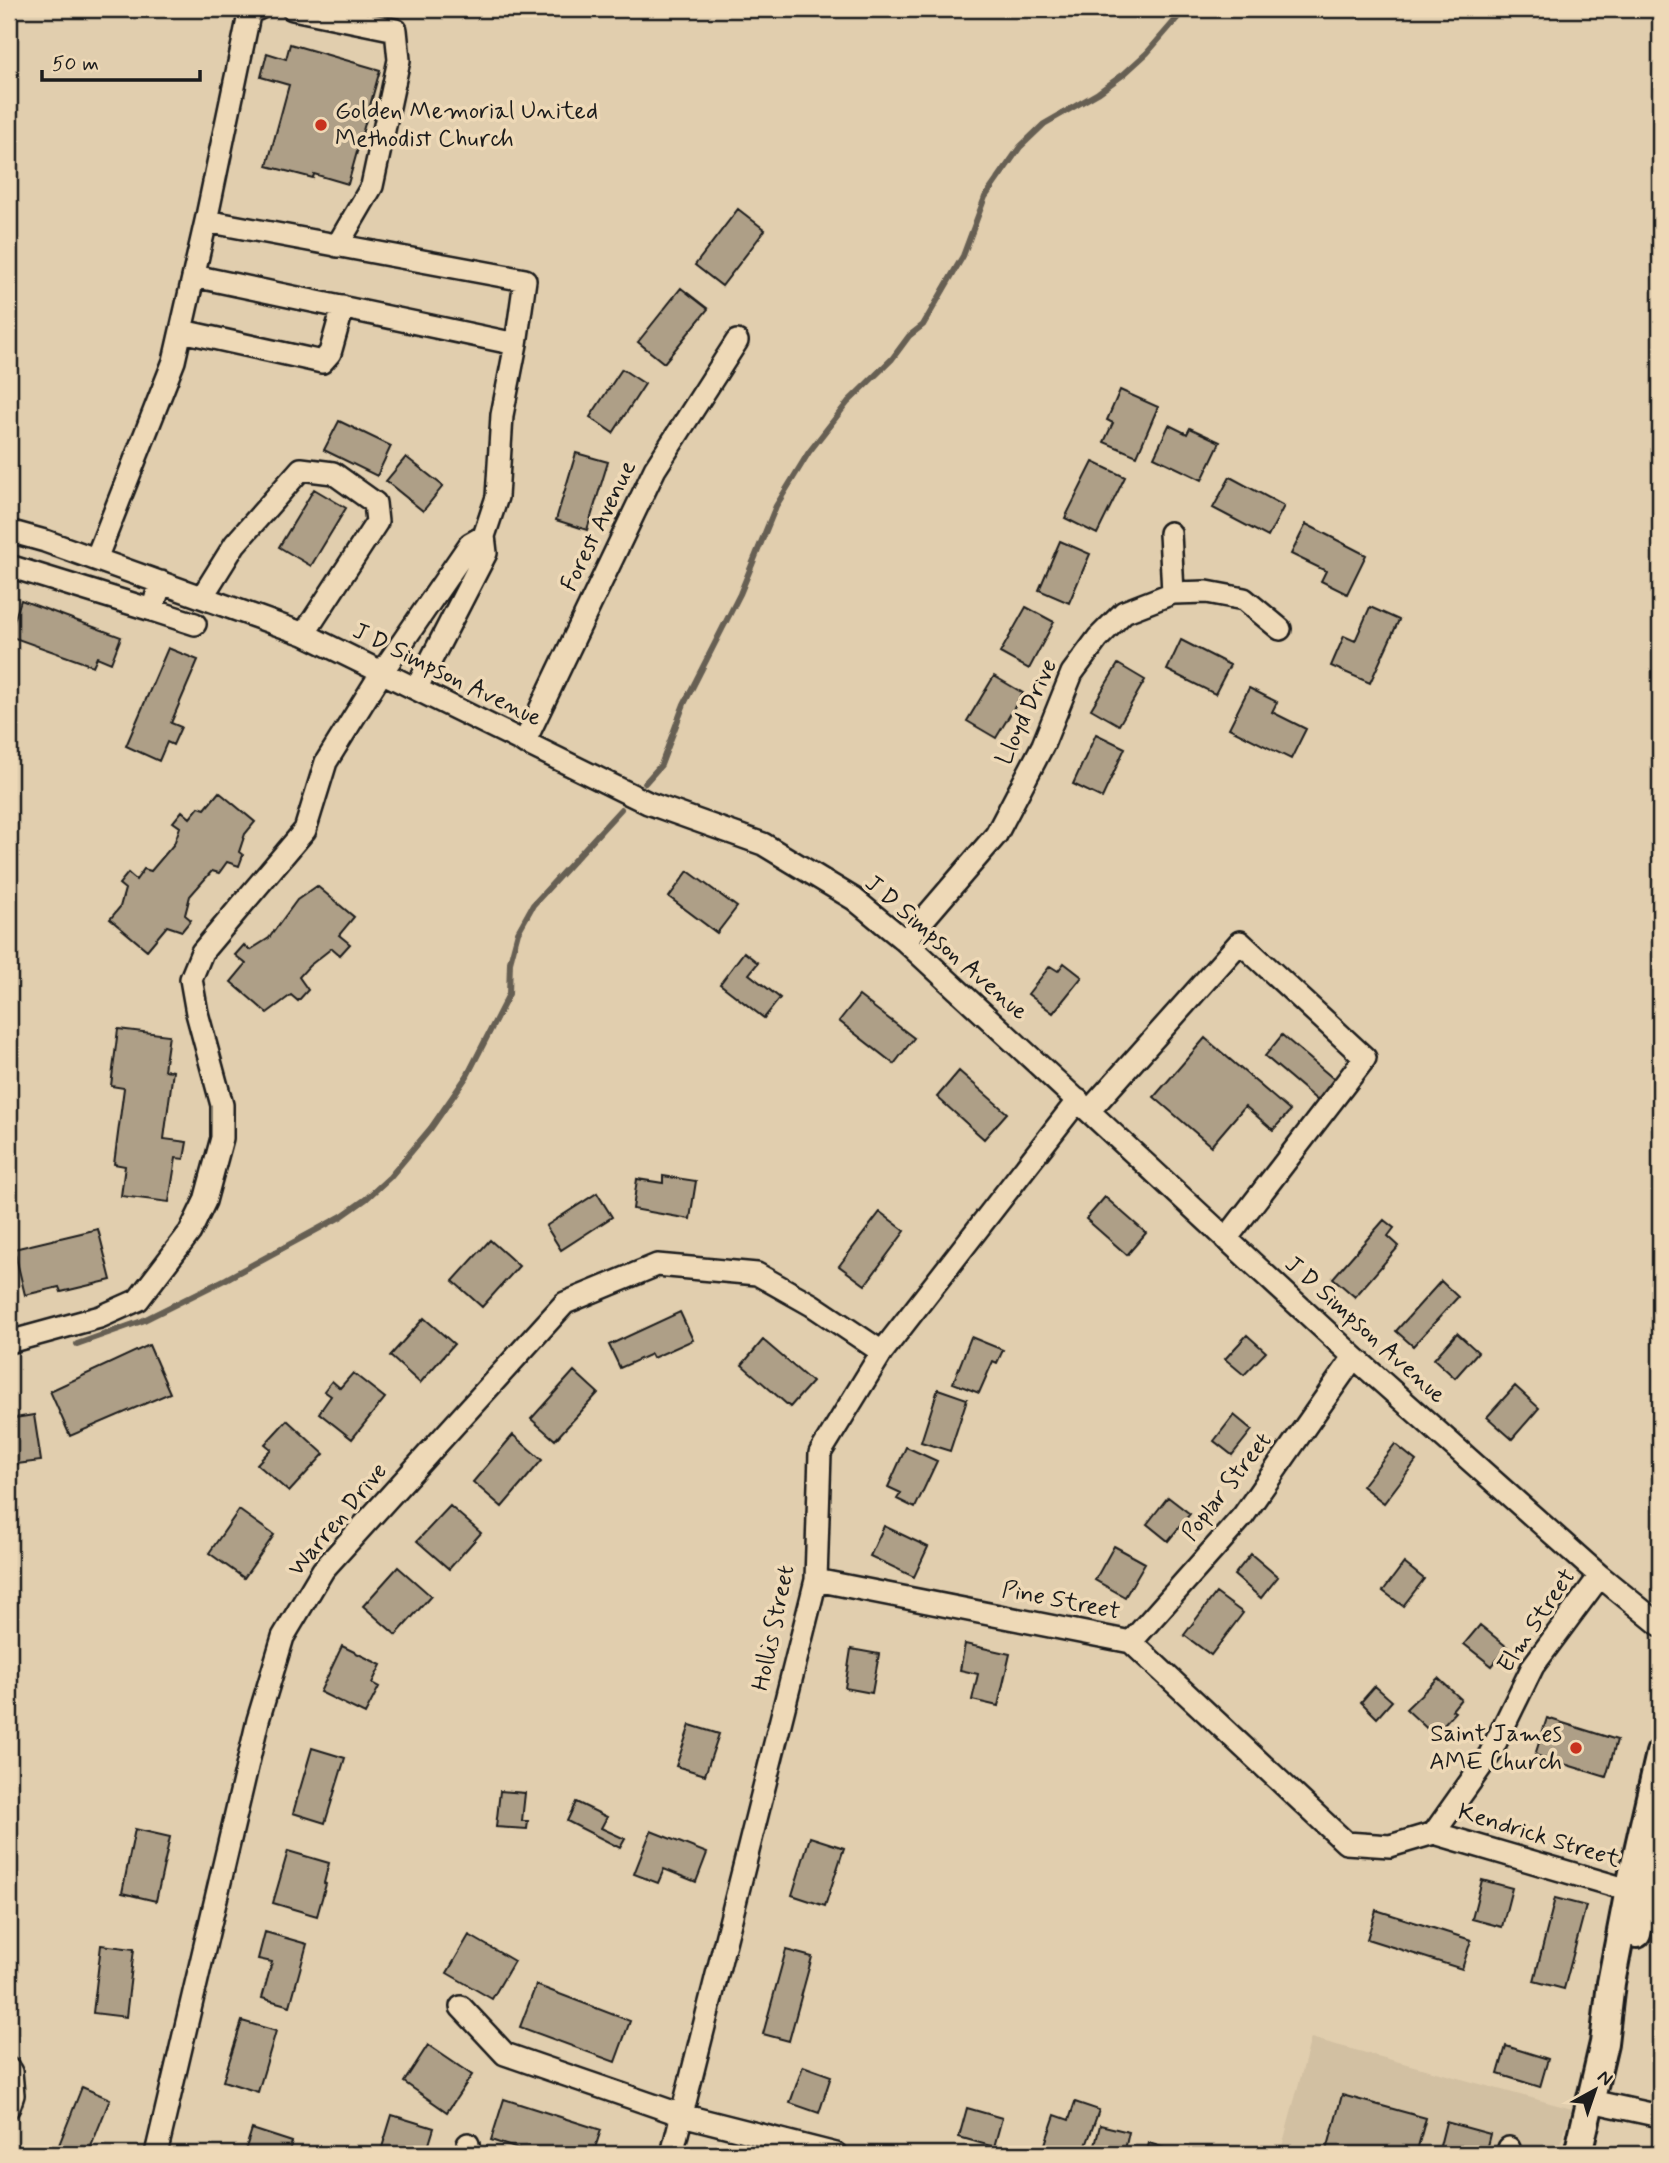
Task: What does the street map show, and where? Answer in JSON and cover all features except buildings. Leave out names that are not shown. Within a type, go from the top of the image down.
[{"type":"main road","points":[[1578,2154],[1604,2043],[1611,1983],[1660,1753]]},
{"type":"main road","points":[[1604,2043],[1624,1987],[1659,1847]]},
{"type":"street","points":[[96,559],[174,361],[250,10],[258,9]]},
{"type":"street","points":[[293,9],[396,30],[399,60],[372,186],[337,246]]},
{"type":"street","points":[[206,220],[525,280],[502,415],[497,497],[484,536],[486,553],[416,689]]},
{"type":"street","points":[[194,276],[516,344]]},
{"type":"street","points":[[182,331],[321,362],[330,353],[343,307]]},
{"type":"street","name":"Forest Avenue","points":[[524,743],[654,469],[737,341]]},
{"type":"street","points":[[202,597],[235,544],[300,469],[333,473],[374,503],[377,522],[304,634]]},
{"type":"street","name":"J D Simpson Avenue","points":[[9,531],[96,559],[304,634],[648,803],[763,844],[854,899],[905,941],[1354,1357],[1600,1576],[1660,1625]]},
{"type":"street","points":[[1170,533],[1173,593]]},
{"type":"street","points":[[9,1342],[100,1317],[138,1300],[190,1232],[205,1201],[222,1138],[222,1105],[197,1013],[191,979],[202,952],[305,830],[326,762],[382,672],[470,544],[484,536]]},
{"type":"street","points":[[9,566],[195,624]]},
{"type":"street","points":[[152,610],[161,582]]},
{"type":"street","name":"Lloyd Drive","points":[[905,941],[996,835],[1043,745],[1072,673],[1098,638],[1124,612],[1173,593],[1207,592],[1244,599],[1279,629]]},
{"type":"street","name":"Hollis Street","points":[[672,2154],[816,1580],[820,1453],[882,1352],[1083,1105],[1240,943],[1365,1058],[1226,1239]]},
{"type":"street","name":"Warren Drive","points":[[156,2154],[258,1720],[283,1637],[323,1570],[565,1303],[657,1265],[757,1274],[812,1305],[882,1352]]},
{"type":"street","name":"Poplar Street","points":[[1131,1642],[1243,1516],[1354,1357]]},
{"type":"street","name":"Elm Street","points":[[1434,1833],[1490,1754],[1533,1666],[1600,1576]]},
{"type":"street","name":"Pine Street","points":[[816,1580],[1131,1642],[1346,1843],[1390,1846],[1434,1833]]},
{"type":"street","name":"Kendrick Street","points":[[1434,1833],[1629,1890]]},
{"type":"street","points":[[461,2007],[505,2053],[682,2115],[836,2154]]},
{"type":"street","points":[[9,2069],[13,2095],[9,2106]]},
{"type":"street","points":[[1591,2101],[1660,2116]]},
{"type":"shaded area","points":[[1311,2038],[1572,2109],[1557,2154],[1280,2154]]},
{"type":"waterway","points":[[645,783],[661,765],[684,704],[740,594],[776,506],[809,452],[848,402],[892,359],[909,336],[923,325],[963,256],[985,197],[1020,147],[1044,124],[1098,93],[1124,74],[1147,53],[1185,9]]},
{"type":"waterway","points":[[77,1344],[142,1321],[226,1279],[342,1216],[390,1177],[431,1128],[467,1076],[509,994],[510,962],[518,932],[533,905],[621,809]]},
{"type":"place","name":"Golden Memorial United Methodist Church","points":[[321,125]]},
{"type":"place","name":"Saint James AME Church","points":[[1576,1748]]}]
